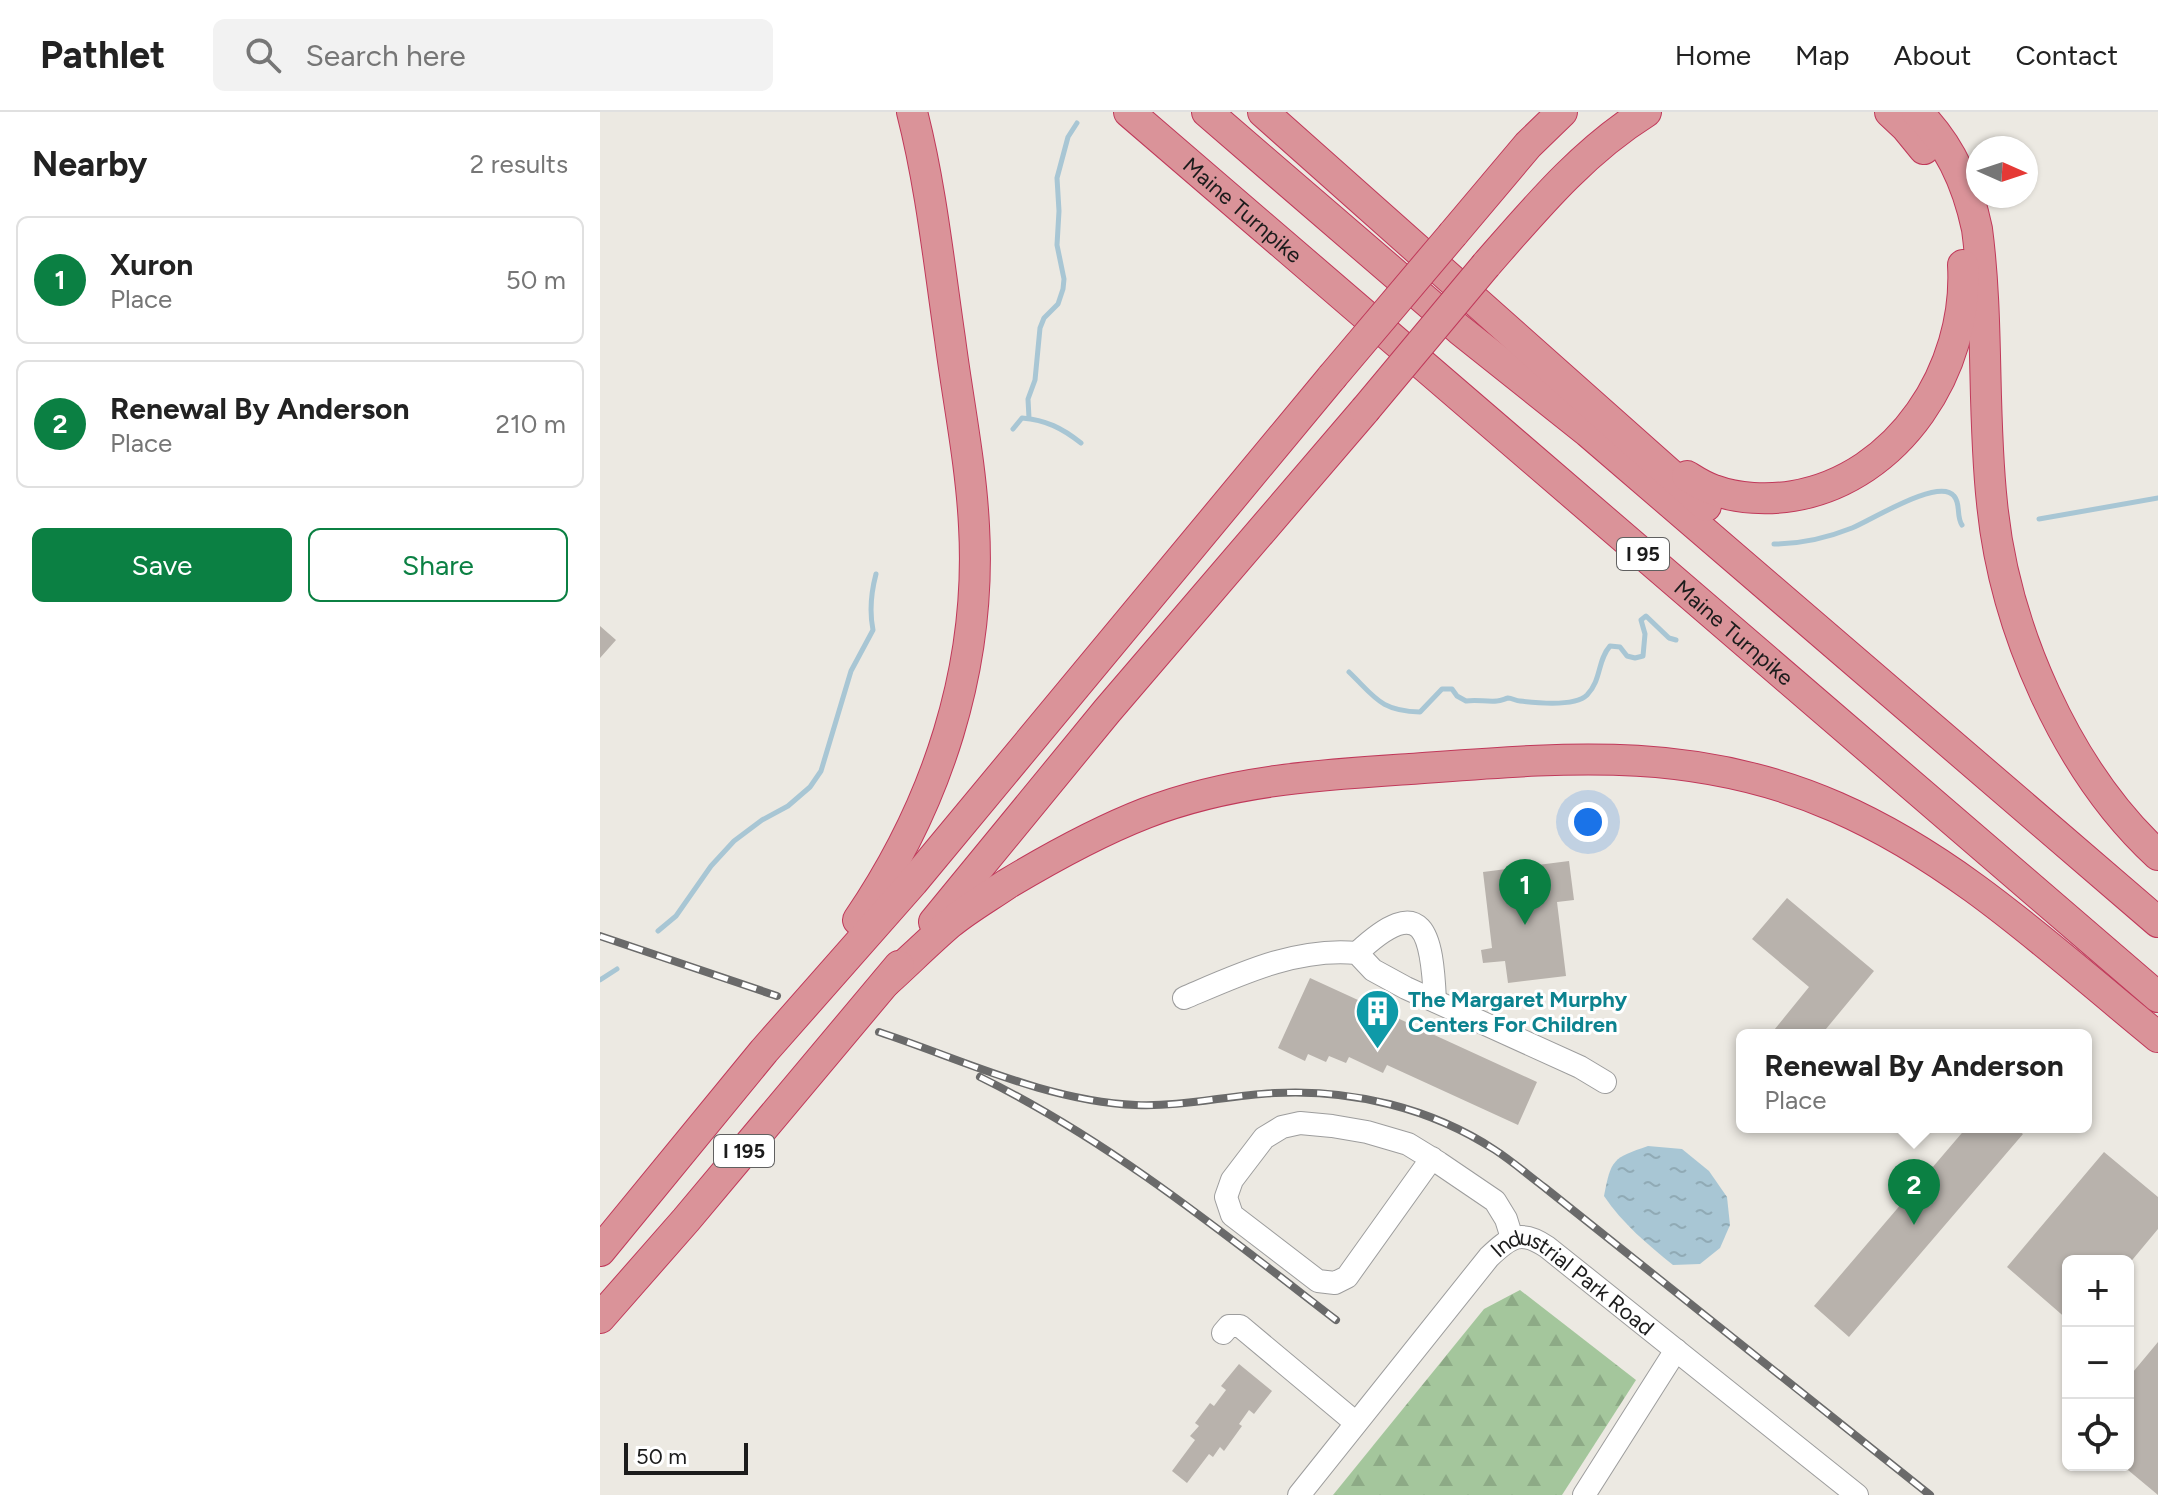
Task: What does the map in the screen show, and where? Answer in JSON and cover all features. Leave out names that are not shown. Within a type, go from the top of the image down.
[{"type":"highway","points":[[764,1051],[851,931],[901,850],[941,761],[958,703],[970,638],[975,563],[972,497],[931,210],[912,112]]},
{"type":"highway","name":"Maine Turnpike","points":[[1129,112],[2158,997]]},
{"type":"highway","name":"I 95","points":[[1207,112],[1460,330],[1588,432],[2158,922]]},
{"type":"highway","points":[[1263,112],[1646,454],[2158,898]]},
{"type":"highway","points":[[764,1051],[942,847],[1528,145],[1562,112]]},
{"type":"highway","points":[[886,982],[1107,711],[1550,191],[1613,134],[1646,112]]},
{"type":"highway","points":[[1646,454],[1713,490],[1760,498],[1800,495],[1844,480],[1869,465],[1893,444],[1924,407],[1943,372],[1955,337],[1963,294],[1962,251],[1954,211],[1930,158],[1890,112]]},
{"type":"highway","points":[[1917,112],[1937,135],[1958,171],[1973,209],[1977,229],[1991,501],[2000,560],[2013,611],[2045,694],[2066,733],[2112,803],[2158,855]]},
{"type":"highway","points":[[886,982],[951,922],[1039,864],[1113,827],[1184,800],[1248,784],[1321,774],[1553,760],[1636,759],[1710,768],[1777,784],[1836,807],[1898,837],[1977,889],[2158,1037]]},
{"type":"highway","name":"I 195","points":[[600,1318],[886,982]]},
{"type":"highway","name":"I 195","points":[[600,1251],[764,1051]]},
{"type":"street","points":[[1357,953],[1395,923],[1410,922],[1421,928],[1428,942],[1433,968],[1435,1001]]},
{"type":"street","points":[[1184,998],[1283,960],[1338,951],[1357,953],[1373,970],[1580,1067],[1605,1082]]},
{"type":"street","points":[[1432,1158],[1347,1277],[1335,1283],[1318,1281],[1232,1215],[1226,1197],[1232,1180],[1264,1138],[1282,1127],[1300,1123],[1332,1126],[1408,1144],[1432,1158],[1495,1201],[1506,1219],[1512,1238]]},
{"type":"street","name":"Industrial Park Road","points":[[1299,1495],[1489,1257],[1512,1238],[1527,1236],[1547,1247],[1857,1495]]},
{"type":"street","points":[[1223,1333],[1229,1326],[1240,1326],[1356,1423]]},
{"type":"street","points":[[1584,1495],[1622,1443],[1676,1350]]},
{"type":"green space","points":[[1520,1290],[1636,1380],[1562,1495],[1333,1495],[1484,1309]]},
{"type":"water","points":[[1648,1146],[1682,1149],[1709,1171],[1727,1197],[1730,1225],[1720,1248],[1700,1264],[1673,1265],[1627,1225],[1604,1196],[1609,1174],[1616,1162]]},
{"type":"building","points":[[600,626],[616,640],[600,658]]},
{"type":"building","points":[[1569,861],[1574,900],[1557,902],[1566,976],[1508,983],[1505,961],[1483,963],[1481,950],[1492,948],[1483,872]]},
{"type":"building","points":[[1787,898],[1874,971],[1826,1029],[1775,1029],[1809,987],[1752,939]]},
{"type":"building","name":"The Margaret Murphy Centers For Children","points":[[1310,978],[1537,1082],[1518,1125],[1387,1065],[1383,1073],[1349,1057],[1346,1063],[1329,1056],[1326,1062],[1308,1054],[1305,1061],[1278,1048]]},
{"type":"building","points":[[1962,1133],[2023,1134],[1849,1337],[1814,1306]]},
{"type":"building","points":[[2104,1152],[2158,1197],[2158,1229],[2134,1258],[2134,1255],[2062,1255],[2062,1315],[2007,1267]]},
{"type":"building","points":[[2158,1342],[2158,1495],[2129,1471],[2134,1471],[2134,1371]]},
{"type":"building","points":[[1239,1364],[1272,1391],[1254,1414],[1249,1410],[1224,1451],[1220,1447],[1213,1457],[1209,1454],[1187,1483],[1172,1471],[1195,1440],[1190,1436],[1199,1426],[1195,1423],[1210,1403],[1214,1406],[1226,1390],[1221,1386]]},
{"type":"waterway","points":[[1029,418],[1028,399],[1035,380],[1040,328],[1044,318],[1058,304],[1063,289],[1057,245],[1057,178],[1068,137],[1077,123]]},
{"type":"waterway","points":[[1013,429],[1022,418],[1039,421],[1060,429],[1081,443]]},
{"type":"waterway","points":[[1774,544],[1804,542],[1833,535],[1904,502],[1934,492],[1954,496],[1962,525]]},
{"type":"waterway","points":[[2039,519],[2158,498]]},
{"type":"waterway","points":[[658,931],[676,916],[711,866],[734,841],[788,806],[810,787],[821,771],[851,671],[873,630],[871,602],[876,574]]},
{"type":"waterway","points":[[1349,672],[1379,701],[1407,711],[1420,712],[1442,689],[1452,689],[1466,701],[1508,698],[1536,703],[1565,703],[1581,699],[1592,689],[1610,646],[1620,647],[1627,656],[1643,656],[1645,634],[1641,620],[1646,616],[1669,638],[1676,640]]},
{"type":"waterway","points":[[600,980],[617,969]]},
{"type":"railway","points":[[600,936],[777,996]]},
{"type":"railway","points":[[879,1032],[1006,1078],[1103,1102],[1153,1105],[1275,1093],[1333,1094],[1390,1104],[1444,1123],[1470,1135],[1514,1163],[1930,1495]]},
{"type":"railway","points":[[980,1077],[1028,1102],[1120,1159],[1208,1221],[1336,1320]]},
{"type":"place","name":"Xuron","points":[[1525,925]]},
{"type":"place","name":"The Margaret Murphy Centers For Children","points":[[1377,1051]]},
{"type":"place","name":"Renewal By Anderson","points":[[1914,1225]]}]
